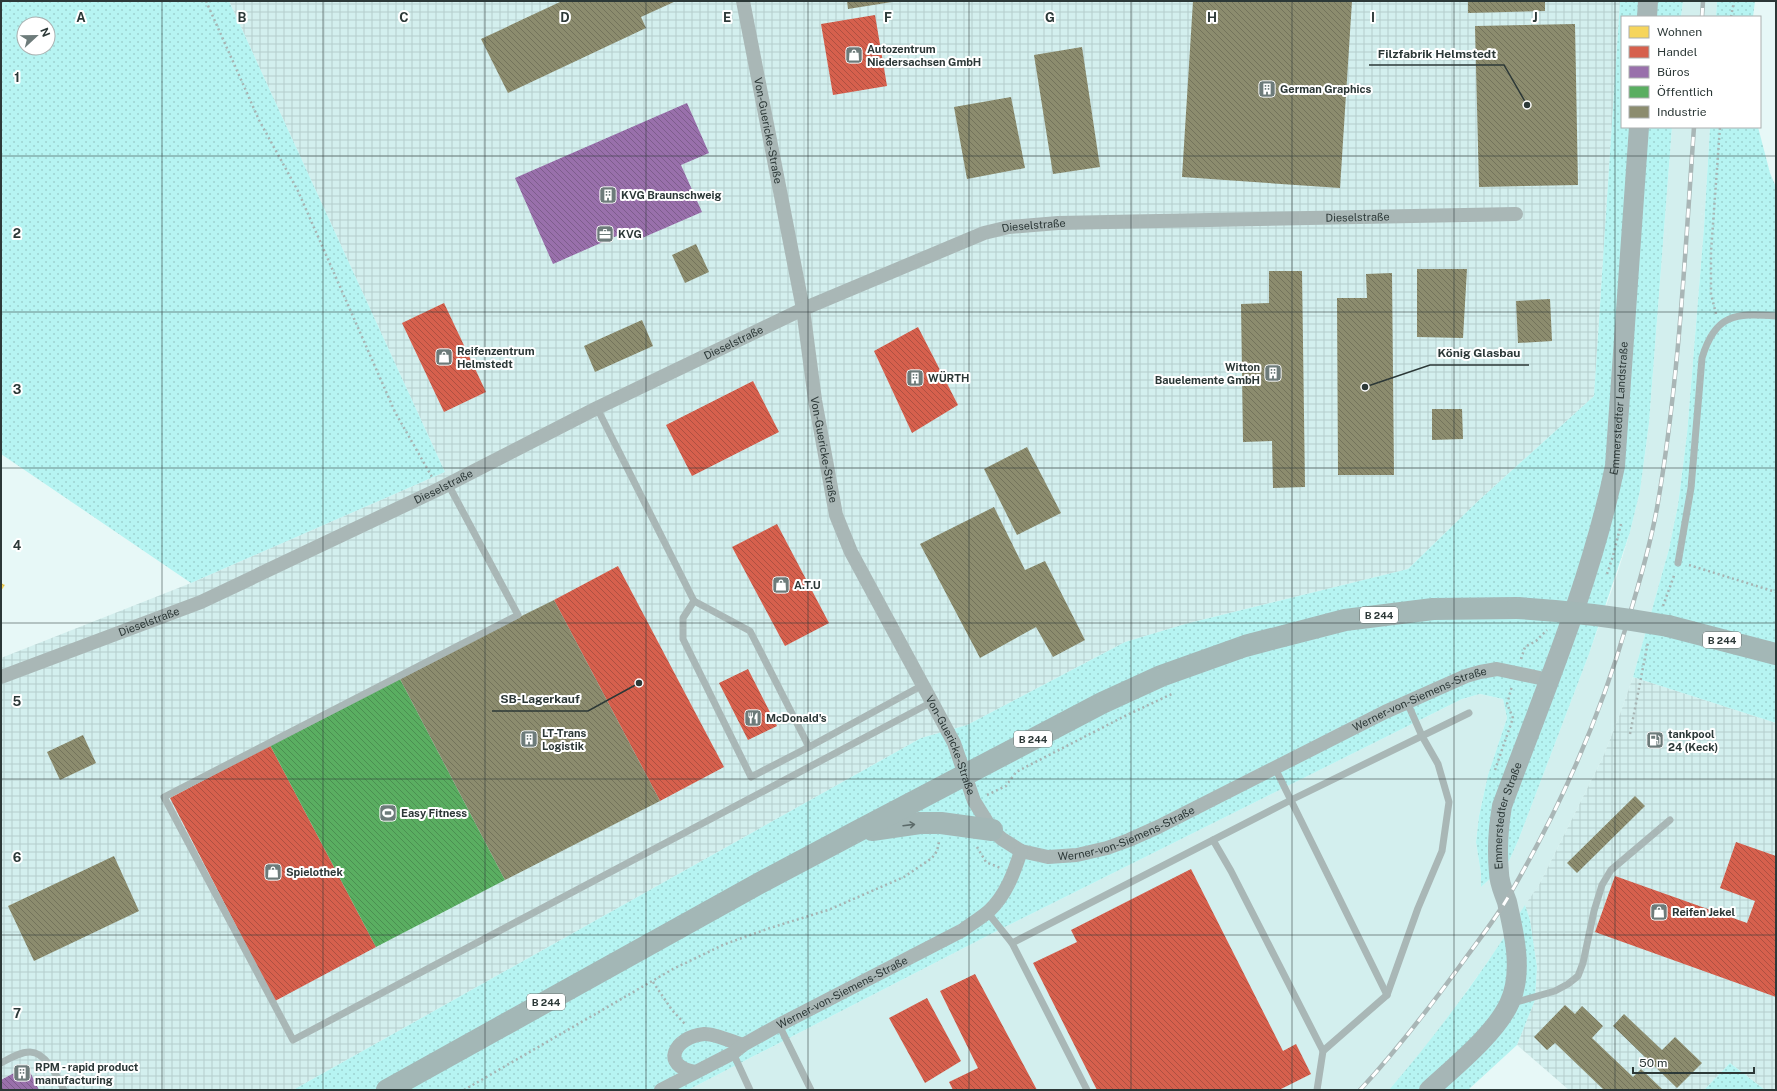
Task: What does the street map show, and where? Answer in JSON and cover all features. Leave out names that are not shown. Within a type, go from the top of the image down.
[{"type":"main road","points":[[1647,16],[1648,1]]},
{"type":"main road","name":"Emmerstedter Landstraße","points":[[1549,680],[1592,559],[1606,512],[1616,466],[1639,128]]},
{"type":"main road","name":"B 244","points":[[387,1090],[758,884],[1102,703],[1161,676],[1245,646],[1345,620],[1433,609],[1517,608],[1612,617],[1668,626],[1776,654]]},
{"type":"main road","name":"Emmerstedter Straße","points":[[1429,1090],[1484,1036],[1509,1004],[1515,988],[1517,970],[1511,922],[1498,874],[1498,833],[1502,806],[1549,680]]},
{"type":"main road","name":"B 244","points":[[856,832],[920,823],[944,823],[992,830]]},
{"type":"street","name":"Von-Guericke-Straße","points":[[744,1],[802,309],[831,492],[841,532],[954,743],[974,801],[992,830],[1002,840],[1021,851]]},
{"type":"street","name":"Dieselstraße","points":[[1,677],[201,602],[444,486],[597,408],[802,309],[984,233],[1009,227],[1058,223],[1516,214]]},
{"type":"street","name":"Werner-von-Siemens-Straße","points":[[661,1090],[738,1049],[779,1025],[963,930],[988,913],[1004,893],[1014,874],[1021,851],[1048,858],[1057,858],[1107,848],[1129,840],[1158,827],[1408,702],[1480,672],[1497,669],[1517,672],[1549,680]]},
{"type":"street","points":[[695,1072],[684,1070],[677,1063],[674,1054],[679,1044],[693,1036],[706,1034],[738,1049]]},
{"type":"lane","points":[[1678,563],[1691,488],[1702,358],[1707,340],[1720,325],[1734,317],[1746,314],[1776,316]]},
{"type":"lane","points":[[597,408],[694,601],[750,631],[809,747]]},
{"type":"lane","points":[[444,486],[518,615],[164,797],[294,1040],[932,702]]},
{"type":"lane","points":[[694,601],[683,618],[683,639],[751,777],[923,685]]},
{"type":"lane","points":[[1323,1051],[1387,995],[1418,908],[1442,851],[1449,802],[1438,764],[1422,736],[1408,702]]},
{"type":"lane","points":[[1012,943],[1291,800],[1469,713]]},
{"type":"lane","points":[[1275,768],[1387,995]]},
{"type":"lane","points":[[1509,1004],[1555,991],[1568,984],[1578,976],[1583,963],[1594,911],[1602,885],[1612,870],[1670,820]]},
{"type":"lane","points":[[1213,840],[1231,871],[1323,1051],[1318,1090]]},
{"type":"lane","points":[[988,913],[1012,943],[1087,1090]]},
{"type":"lane","points":[[779,1025],[811,1090]]},
{"type":"lane","points":[[738,1049],[750,1090]]},
{"type":"lane","points":[[1,1063],[20,1054],[31,1052],[39,1055],[56,1074],[64,1090]]},
{"type":"path","points":[[206,1],[259,120],[298,191],[395,412],[444,486]]},
{"type":"path","points":[[1731,16],[1734,1]]},
{"type":"path","points":[[1720,128],[1710,274],[1712,294],[1720,325]]},
{"type":"path","points":[[1492,777],[1513,718],[1507,704],[1526,647],[1547,632],[1549,624]]},
{"type":"path","points":[[974,801],[1006,786],[1016,772],[1125,716],[1180,690]]},
{"type":"path","points":[[464,1090],[653,982],[673,969],[725,944],[828,910],[904,877],[932,858],[936,851],[944,823]]},
{"type":"path","points":[[973,845],[978,848],[986,862],[1014,874]]},
{"type":"path","points":[[653,982],[672,1010],[683,1023],[706,1034]]},
{"type":"shaded area","points":[[1,1],[229,1],[445,472],[191,583],[1,454]]},
{"type":"shaded area","points":[[229,1],[1620,1],[1594,396],[1477,502],[1408,569],[1185,624],[1125,642],[967,725],[921,738],[293,1090],[1,1090],[1,658],[191,583],[445,472]]},
{"type":"shaded area","points":[[1620,1],[1683,1],[1681,16],[1621,16],[1621,128],[1672,128],[1649,423],[1640,491],[1630,532],[1589,654],[1518,841],[1509,861],[1481,887],[1481,874],[1476,842],[1479,816],[1488,775],[1507,718],[1503,699],[1480,694],[1462,699],[991,934],[688,1090],[293,1090],[921,738],[967,725],[1125,642],[1185,624],[1408,569],[1477,502],[1594,396]]},
{"type":"shaded area","points":[[1683,1],[1717,1],[1716,16],[1681,16]]},
{"type":"shaded area","points":[[1717,1],[1755,1],[1753,16],[1716,16]]},
{"type":"shaded area","points":[[1672,128],[1710,128],[1704,227],[1687,434],[1678,505],[1669,549],[1633,677],[1603,757],[1539,885],[1501,943],[1449,1016],[1413,1063],[1389,1090],[688,1090],[991,934],[1462,699],[1480,694],[1503,699],[1507,718],[1488,775],[1479,816],[1476,842],[1481,874],[1481,887],[1509,861],[1589,654],[1616,578],[1630,532],[1640,491],[1649,423]]},
{"type":"shaded area","points":[[1710,128],[1758,128],[1770,173],[1776,187],[1776,723],[1633,677],[1669,549],[1678,505],[1687,434],[1704,227]]},
{"type":"shaded area","points":[[1633,677],[1776,723],[1776,1090],[1765,1090],[1730,1063],[1704,1090],[1569,1090],[1517,1045],[1535,1000],[1537,967],[1530,920],[1525,905],[1539,885],[1603,757]]},
{"type":"shaded area","points":[[1525,905],[1530,920],[1537,967],[1535,1000],[1517,1045],[1468,1090],[1389,1090],[1426,1046],[1460,1000]]},
{"type":"shaded area","points":[[1730,1063],[1765,1090],[1704,1090]]},
{"type":"building: Wohnen","points":[[1,583],[5,585],[1,591]]},
{"type":"building: Handel","name":"Autozentrum Niedersachsen GmbH","points":[[875,15],[887,86],[833,95],[821,24]]},
{"type":"building: Handel","name":"Reifenzentrum Helmstedt","points":[[444,303],[486,392],[444,412],[402,323]]},
{"type":"building: Handel","name":"WÜRTH","points":[[918,327],[958,405],[912,433],[874,351]]},
{"type":"building: Handel","points":[[753,381],[779,432],[692,476],[666,425]]},
{"type":"building: Handel","name":"A.T.U","points":[[777,524],[829,623],[785,646],[732,547]]},
{"type":"building: Handel","points":[[618,566],[724,767],[660,801],[554,600]]},
{"type":"building: Handel","points":[[748,669],[777,726],[748,740],[719,683]]},
{"type":"building: Handel","name":"Spielothek","points":[[270,745],[376,947],[275,1001],[170,798]]},
{"type":"building: Handel","name":"Reifen Jekel","points":[[1736,842],[1776,856],[1776,997],[1595,932],[1615,876],[1747,923],[1755,901],[1720,888]]},
{"type":"building: Handel","points":[[1191,869],[1283,1051],[1296,1044],[1311,1074],[1279,1090],[1097,1090],[1033,963],[1077,942],[1071,930]]},
{"type":"building: Handel","points":[[975,974],[1037,1090],[953,1090],[949,1082],[978,1068],[940,991]]},
{"type":"building: Handel","points":[[927,998],[961,1061],[925,1083],[889,1018]]},
{"type":"building: Büros","name":"KVG Braunschweig","points":[[687,103],[709,153],[681,165],[702,212],[642,238],[637,227],[553,264],[515,178]]},
{"type":"building: Büros","name":"RPM - rapid product manufacturing","points":[[27,1066],[39,1090],[1,1090],[1,1080]]},
{"type":"building: Öffentlich","name":"Easy Fitness","points":[[399,677],[505,880],[376,947],[270,745]]},
{"type":"building: Industrie","points":[[562,1],[676,1],[641,17],[646,28],[508,93],[481,39]]},
{"type":"building: Industrie","points":[[847,1],[892,1],[892,2],[848,9]]},
{"type":"building: Industrie","name":"German Graphics","points":[[1193,1],[1352,1],[1340,188],[1182,177]]},
{"type":"building: Industrie","points":[[1468,1],[1545,1],[1545,11],[1468,13]]},
{"type":"building: Industrie","points":[[1575,24],[1578,185],[1479,187],[1475,26]]},
{"type":"building: Industrie","points":[[1082,47],[1100,167],[1053,174],[1034,55]]},
{"type":"building: Industrie","points":[[1011,97],[1025,168],[967,179],[954,107]]},
{"type":"building: Industrie","points":[[696,244],[709,272],[685,283],[672,255]]},
{"type":"building: Industrie","points":[[1417,269],[1467,269],[1463,338],[1417,337]]},
{"type":"building: Industrie","name":"Witton Bauelemente GmbH","points":[[1269,271],[1302,271],[1305,487],[1273,488],[1272,441],[1243,442],[1241,304],[1269,303]]},
{"type":"building: Industrie","points":[[1392,273],[1394,475],[1338,475],[1337,298],[1367,298],[1366,274]]},
{"type":"building: Industrie","points":[[1550,299],[1552,341],[1518,343],[1516,301]]},
{"type":"building: Industrie","points":[[642,320],[653,346],[595,372],[584,346]]},
{"type":"building: Industrie","points":[[1432,409],[1462,409],[1463,439],[1432,440]]},
{"type":"building: Industrie","points":[[1027,447],[1061,513],[1017,535],[984,469]]},
{"type":"building: Industrie","points":[[994,507],[1025,570],[1045,561],[1085,640],[1053,657],[1036,627],[980,658],[920,544]]},
{"type":"building: Industrie","name":"LT-Trans Logistik","points":[[554,600],[660,801],[505,880],[399,677]]},
{"type":"building: Industrie","points":[[83,735],[96,763],[60,780],[47,752]]},
{"type":"building: Industrie","points":[[1635,796],[1645,806],[1577,873],[1567,863]]},
{"type":"building: Industrie","points":[[114,856],[139,911],[34,961],[8,906]]},
{"type":"building: Industrie","points":[[1565,1005],[1575,1014],[1582,1006],[1603,1026],[1592,1038],[1633,1077],[1641,1069],[1662,1089],[1604,1090],[1555,1043],[1547,1050],[1534,1037]]},
{"type":"building: Industrie","points":[[1624,1014],[1662,1050],[1675,1037],[1702,1063],[1677,1088],[1613,1026]]},
{"type":"railway","points":[[1702,16],[1703,1]]},
{"type":"railway","points":[[1360,1090],[1400,1044],[1425,1012],[1497,915],[1507,899],[1561,798],[1605,693],[1648,551],[1665,461],[1676,366],[1694,128]]},
{"type":"place","name":"Autozentrum Niedersachsen GmbH","points":[[854,55]]},
{"type":"place","name":"German Graphics","points":[[1267,89]]},
{"type":"place","name":"Filzfabrik Helmstedt","points":[[1527,105]]},
{"type":"place","name":"KVG Braunschweig","points":[[608,195]]},
{"type":"place","name":"KVG","points":[[605,234]]},
{"type":"place","name":"Reifenzentrum Helmstedt","points":[[444,357]]},
{"type":"place","name":"Witton Bauelemente GmbH","points":[[1273,373]]},
{"type":"place","name":"WÜRTH","points":[[915,378]]},
{"type":"place","name":"König Glasbau","points":[[1365,387]]},
{"type":"place","name":"A.T.U","points":[[781,585]]},
{"type":"place","name":"SB-Lagerkauf","points":[[639,683]]},
{"type":"place","name":"McDonald's","points":[[753,718]]},
{"type":"place","name":"LT-Trans Logistik","points":[[529,739]]},
{"type":"place","name":"tankpool 24 (Keck)","points":[[1655,740]]},
{"type":"place","name":"Easy Fitness","points":[[388,813]]},
{"type":"place","name":"Spielothek","points":[[273,872]]},
{"type":"place","name":"Reifen Jekel","points":[[1659,912]]},
{"type":"place","name":"RPM - rapid product manufacturing","points":[[22,1073]]}]
